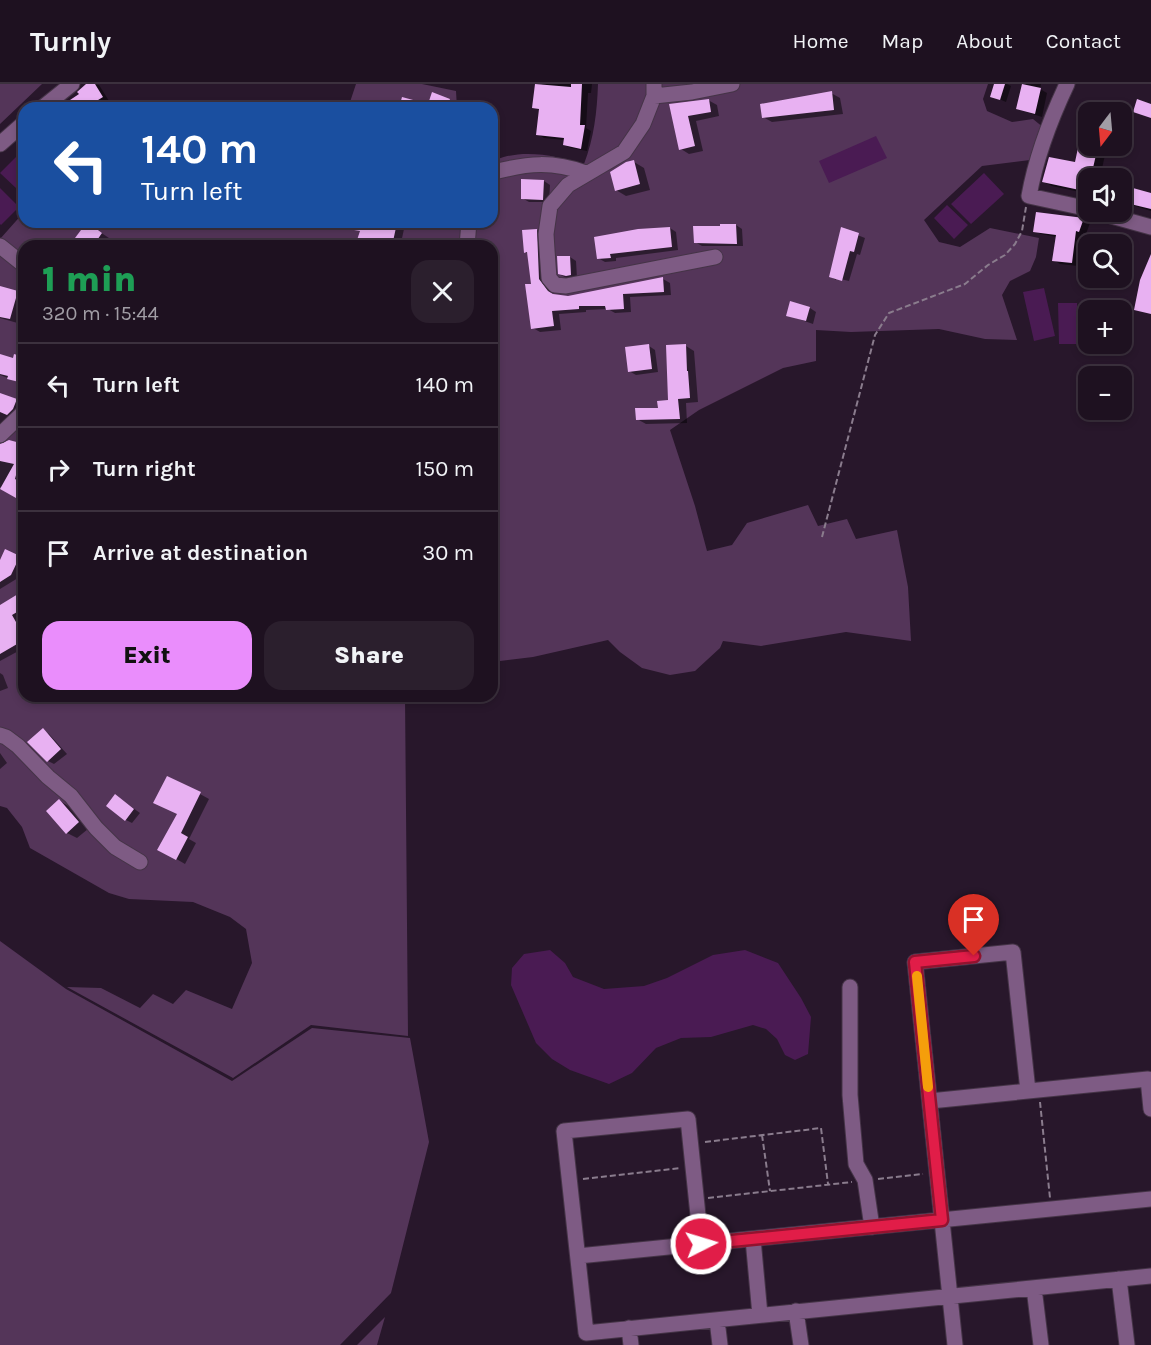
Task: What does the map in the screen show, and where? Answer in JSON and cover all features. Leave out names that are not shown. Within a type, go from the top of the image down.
[{"type":"street","points":[[50,102],[72,84]]},
{"type":"street","points":[[715,257],[566,286],[551,282],[546,234],[550,206],[568,185],[624,152],[639,133],[654,90],[692,92],[732,84]]},
{"type":"street","points":[[1067,84],[1036,161],[1029,196],[1078,207]]},
{"type":"street","points":[[0,144],[18,128]]},
{"type":"street","points":[[498,171],[545,163],[586,173]]},
{"type":"street","points":[[1132,222],[1151,227]]},
{"type":"street","points":[[0,246],[18,260]]},
{"type":"street","points":[[0,435],[18,418]]},
{"type":"street","points":[[0,735],[18,746],[48,777],[72,796],[96,828],[115,847],[140,862]]},
{"type":"street","points":[[956,1345],[915,962],[1013,952],[1033,1091]]},
{"type":"street","points":[[850,987],[850,1095],[856,1164],[865,1180],[872,1227]]},
{"type":"street","points":[[930,1101],[1148,1079],[1151,1109]]},
{"type":"street","points":[[701,1244],[688,1119],[564,1131],[586,1333],[1151,1276]]},
{"type":"street","points":[[578,1257],[1151,1199]]},
{"type":"street","points":[[753,1239],[760,1315]]},
{"type":"street","points":[[1119,1279],[1127,1345]]},
{"type":"street","points":[[1034,1288],[1041,1345]]},
{"type":"street","points":[[796,1311],[801,1345]]},
{"type":"street","points":[[717,1320],[720,1345]]},
{"type":"street","points":[[629,1329],[631,1345]]},
{"type":"path","points":[[822,537],[875,335],[889,313],[965,284],[987,265],[1005,255],[1015,244],[1022,231],[1029,196]]},
{"type":"path","points":[[1033,1091],[1052,1209]]},
{"type":"path","points":[[691,1144],[821,1128],[828,1184]]},
{"type":"path","points":[[762,1135],[770,1191]]},
{"type":"path","points":[[570,1181],[693,1167]]},
{"type":"path","points":[[696,1199],[937,1172]]},
{"type":"shaded area","points":[[0,84],[42,84],[23,102],[18,102],[18,107],[0,124]]},
{"type":"shaded area","points":[[356,84],[422,84],[456,91],[457,102],[350,102]]},
{"type":"shaded area","points":[[598,84],[988,84],[983,99],[987,111],[1012,122],[1033,119],[1044,128],[1030,160],[982,166],[924,220],[939,242],[960,247],[990,228],[1039,238],[1036,257],[1030,271],[1010,281],[1002,295],[1017,340],[985,339],[939,329],[851,332],[816,330],[816,361],[783,368],[699,410],[670,430],[707,551],[732,545],[747,523],[808,505],[818,526],[847,519],[856,539],[897,530],[908,587],[911,641],[846,632],[761,646],[723,641],[720,648],[695,671],[670,675],[642,668],[608,640],[533,657],[498,661],[498,240],[18,240],[18,702],[405,702],[408,1036],[311,1025],[233,1078],[67,987],[101,988],[140,1008],[153,994],[173,1004],[186,990],[232,1009],[252,963],[246,929],[230,917],[193,902],[129,899],[109,893],[30,848],[22,827],[7,808],[0,806],[0,239],[18,219],[18,228],[498,228],[498,159],[517,154],[540,154],[584,164],[597,105]]},
{"type":"shaded area","points":[[876,136],[887,158],[829,183],[819,161]]},
{"type":"shaded area","points":[[18,155],[17,189],[0,173]]},
{"type":"shaded area","points":[[984,173],[1004,194],[971,224],[951,204]]},
{"type":"shaded area","points":[[0,188],[18,208],[0,224]]},
{"type":"shaded area","points":[[947,205],[968,225],[954,239],[934,218]]},
{"type":"shaded area","points":[[1044,288],[1055,336],[1034,341],[1023,292]]},
{"type":"shaded area","points":[[1058,303],[1077,303],[1077,344],[1059,344]]},
{"type":"shaded area","points":[[0,941],[66,989],[232,1081],[312,1028],[410,1038],[429,1142],[391,1293],[340,1345],[0,1345]]},
{"type":"shaded area","points":[[550,950],[565,963],[573,977],[604,989],[644,986],[667,978],[713,955],[745,950],[778,963],[811,1017],[808,1054],[795,1060],[785,1055],[777,1039],[766,1029],[753,1025],[711,1037],[681,1038],[656,1048],[632,1073],[609,1084],[570,1070],[552,1059],[536,1043],[511,985],[512,968],[524,954]]},
{"type":"shaded area","points":[[385,1317],[377,1345],[357,1345]]},
{"type":"building","points":[[86,84],[95,84],[103,97],[95,102],[67,102],[79,94],[77,92]]},
{"type":"building","points":[[535,84],[571,87],[571,84],[582,84],[580,125],[585,125],[581,149],[563,145],[564,138],[536,135],[539,109],[532,108]]},
{"type":"building","points":[[994,84],[1005,84],[1000,100],[990,97]]},
{"type":"building","points":[[1022,84],[1041,88],[1035,114],[1016,109]]},
{"type":"building","points":[[832,91],[834,110],[762,118],[760,104]]},
{"type":"building","points":[[432,92],[450,99],[449,102],[429,102]]},
{"type":"building","points":[[402,97],[421,102],[401,102]]},
{"type":"building","points":[[709,99],[711,112],[688,116],[695,146],[679,150],[669,104]]},
{"type":"building","points":[[1137,99],[1151,104],[1151,118],[1133,112]]},
{"type":"building","points":[[1078,148],[1078,156],[1096,156],[1093,168],[1078,168],[1078,190],[1042,182],[1049,157],[1075,162]]},
{"type":"building","points":[[634,160],[640,184],[615,191],[610,172]]},
{"type":"building","points":[[521,179],[544,180],[543,200],[521,199]]},
{"type":"building","points":[[1132,188],[1151,193],[1151,209],[1132,204]]},
{"type":"building","points":[[1036,212],[1078,217],[1078,222],[1083,222],[1079,232],[1076,231],[1072,263],[1052,261],[1056,235],[1033,232]]},
{"type":"building","points":[[720,224],[736,224],[737,244],[694,243],[693,226],[720,226]]},
{"type":"building","points":[[670,227],[672,247],[610,254],[611,258],[597,259],[594,237],[638,229]]},
{"type":"building","points":[[841,227],[859,233],[854,252],[850,251],[842,281],[829,277]]},
{"type":"building","points":[[82,228],[95,228],[102,233],[97,240],[74,240]]},
{"type":"building","points":[[354,228],[396,228],[393,240],[357,240],[360,231],[354,230]]},
{"type":"building","points":[[537,229],[539,279],[553,294],[568,296],[663,277],[664,292],[623,294],[624,309],[606,310],[605,306],[579,306],[579,309],[552,311],[554,326],[531,329],[525,284],[531,284],[527,252],[524,253],[522,230]]},
{"type":"building","points":[[1151,254],[1151,314],[1134,310],[1140,280]]},
{"type":"building","points":[[557,256],[570,256],[571,275],[558,274]]},
{"type":"building","points":[[0,286],[18,291],[10,319],[0,317]]},
{"type":"building","points":[[790,301],[810,307],[806,321],[786,316]]},
{"type":"building","points":[[649,344],[652,369],[628,372],[625,347]]},
{"type":"building","points":[[686,344],[690,398],[678,399],[680,419],[636,420],[635,408],[658,408],[657,401],[668,400],[666,345]]},
{"type":"building","points":[[0,354],[13,358],[14,354],[18,355],[18,382],[7,379],[8,376],[0,374]]},
{"type":"building","points":[[0,393],[17,399],[13,409],[7,415],[0,412]]},
{"type":"building","points":[[9,440],[18,442],[18,467],[15,479],[18,481],[18,494],[16,498],[0,489],[14,464],[0,461],[0,444]]},
{"type":"building","points":[[5,549],[18,555],[11,575],[0,582],[0,560]]},
{"type":"building","points":[[18,594],[18,612],[12,615],[18,626],[18,644],[0,654],[0,605]]},
{"type":"building","points":[[43,728],[61,749],[47,762],[27,742]]},
{"type":"building","points":[[167,776],[201,792],[181,833],[188,837],[176,860],[157,850],[177,814],[153,803]]},
{"type":"building","points":[[115,794],[134,809],[125,821],[106,806]]},
{"type":"building","points":[[59,799],[79,822],[66,834],[46,811]]},
{"type":"slow traffic","points":[[917,976],[928,1087]]},
{"type":"route","points":[[701,1244],[942,1220],[915,962],[974,956]]}]
